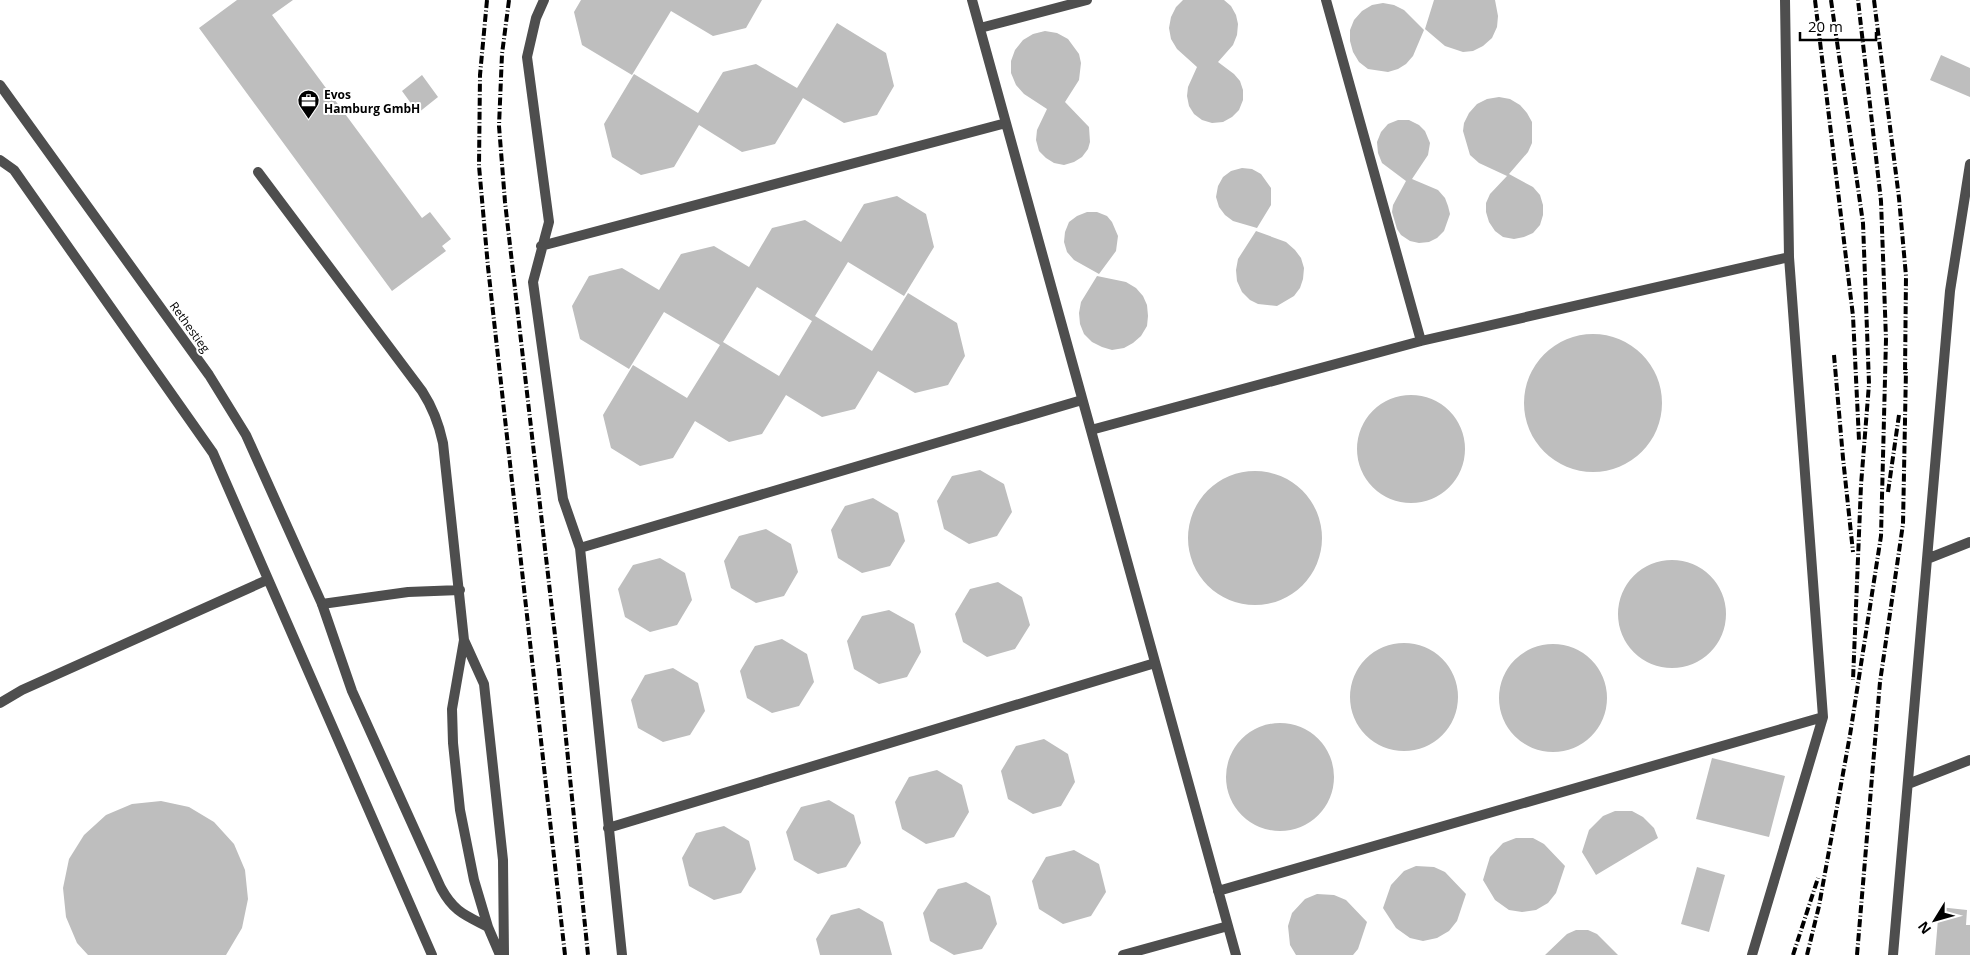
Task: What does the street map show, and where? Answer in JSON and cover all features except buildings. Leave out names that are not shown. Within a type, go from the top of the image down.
[{"type":"street","points":[[544,0],[536,18],[528,56],[549,222],[541,246],[533,282],[563,499],[580,548],[622,955]]},
{"type":"street","points":[[972,0],[1236,955]]},
{"type":"street","points":[[980,28],[1087,0]]},
{"type":"street","points":[[1326,0],[1421,341]]},
{"type":"street","points":[[1752,955],[1823,717],[1789,257],[1785,0]]},
{"type":"street","name":"Rethestieg","points":[[0,85],[209,374],[230,407],[246,435],[322,604],[352,691],[440,888],[458,912],[488,927]]},
{"type":"street","points":[[541,246],[1006,123]]},
{"type":"street","points":[[0,160],[14,170],[213,453],[432,955]]},
{"type":"street","points":[[1893,955],[1950,291],[1970,164]]},
{"type":"street","points":[[258,172],[431,405],[440,428],[460,590],[464,640],[452,709],[454,753],[464,838],[488,927],[500,955]]},
{"type":"street","points":[[1091,430],[1421,341],[1789,257]]},
{"type":"street","points":[[580,548],[1082,400]]},
{"type":"street","points":[[1927,558],[1970,542]]},
{"type":"street","points":[[0,703],[22,690],[267,580]]},
{"type":"street","points":[[322,604],[408,592],[460,590]]},
{"type":"street","points":[[464,640],[484,684],[503,860],[504,955]]},
{"type":"street","points":[[608,828],[1155,663]]},
{"type":"street","points":[[1218,891],[1823,717]]},
{"type":"street","points":[[1908,784],[1970,760]]},
{"type":"street","points":[[1123,955],[1228,926]]},
{"type":"railway","points":[[487,0],[480,75],[479,166],[488,267],[565,955]]},
{"type":"railway","points":[[509,0],[502,54],[499,126],[505,202],[559,670],[588,955]]},
{"type":"railway","points":[[1815,0],[1853,316],[1859,440]]},
{"type":"railway","points":[[1831,0],[1863,223],[1869,384],[1861,485],[1853,680]]},
{"type":"railway","points":[[1807,955],[1819,906],[1850,735],[1881,536],[1886,339],[1881,201],[1858,0]]},
{"type":"railway","points":[[1874,0],[1899,198],[1906,276],[1905,375]]},
{"type":"railway","points":[[1834,355],[1853,552]]},
{"type":"railway","points":[[1857,955],[1880,682],[1903,524],[1906,369]]},
{"type":"railway","points":[[1888,492],[1899,415]]},
{"type":"railway","points":[[1793,955],[1818,878]]},
{"type":"place","name":"Evos Hamburg GmbH","points":[[308,120]]}]
